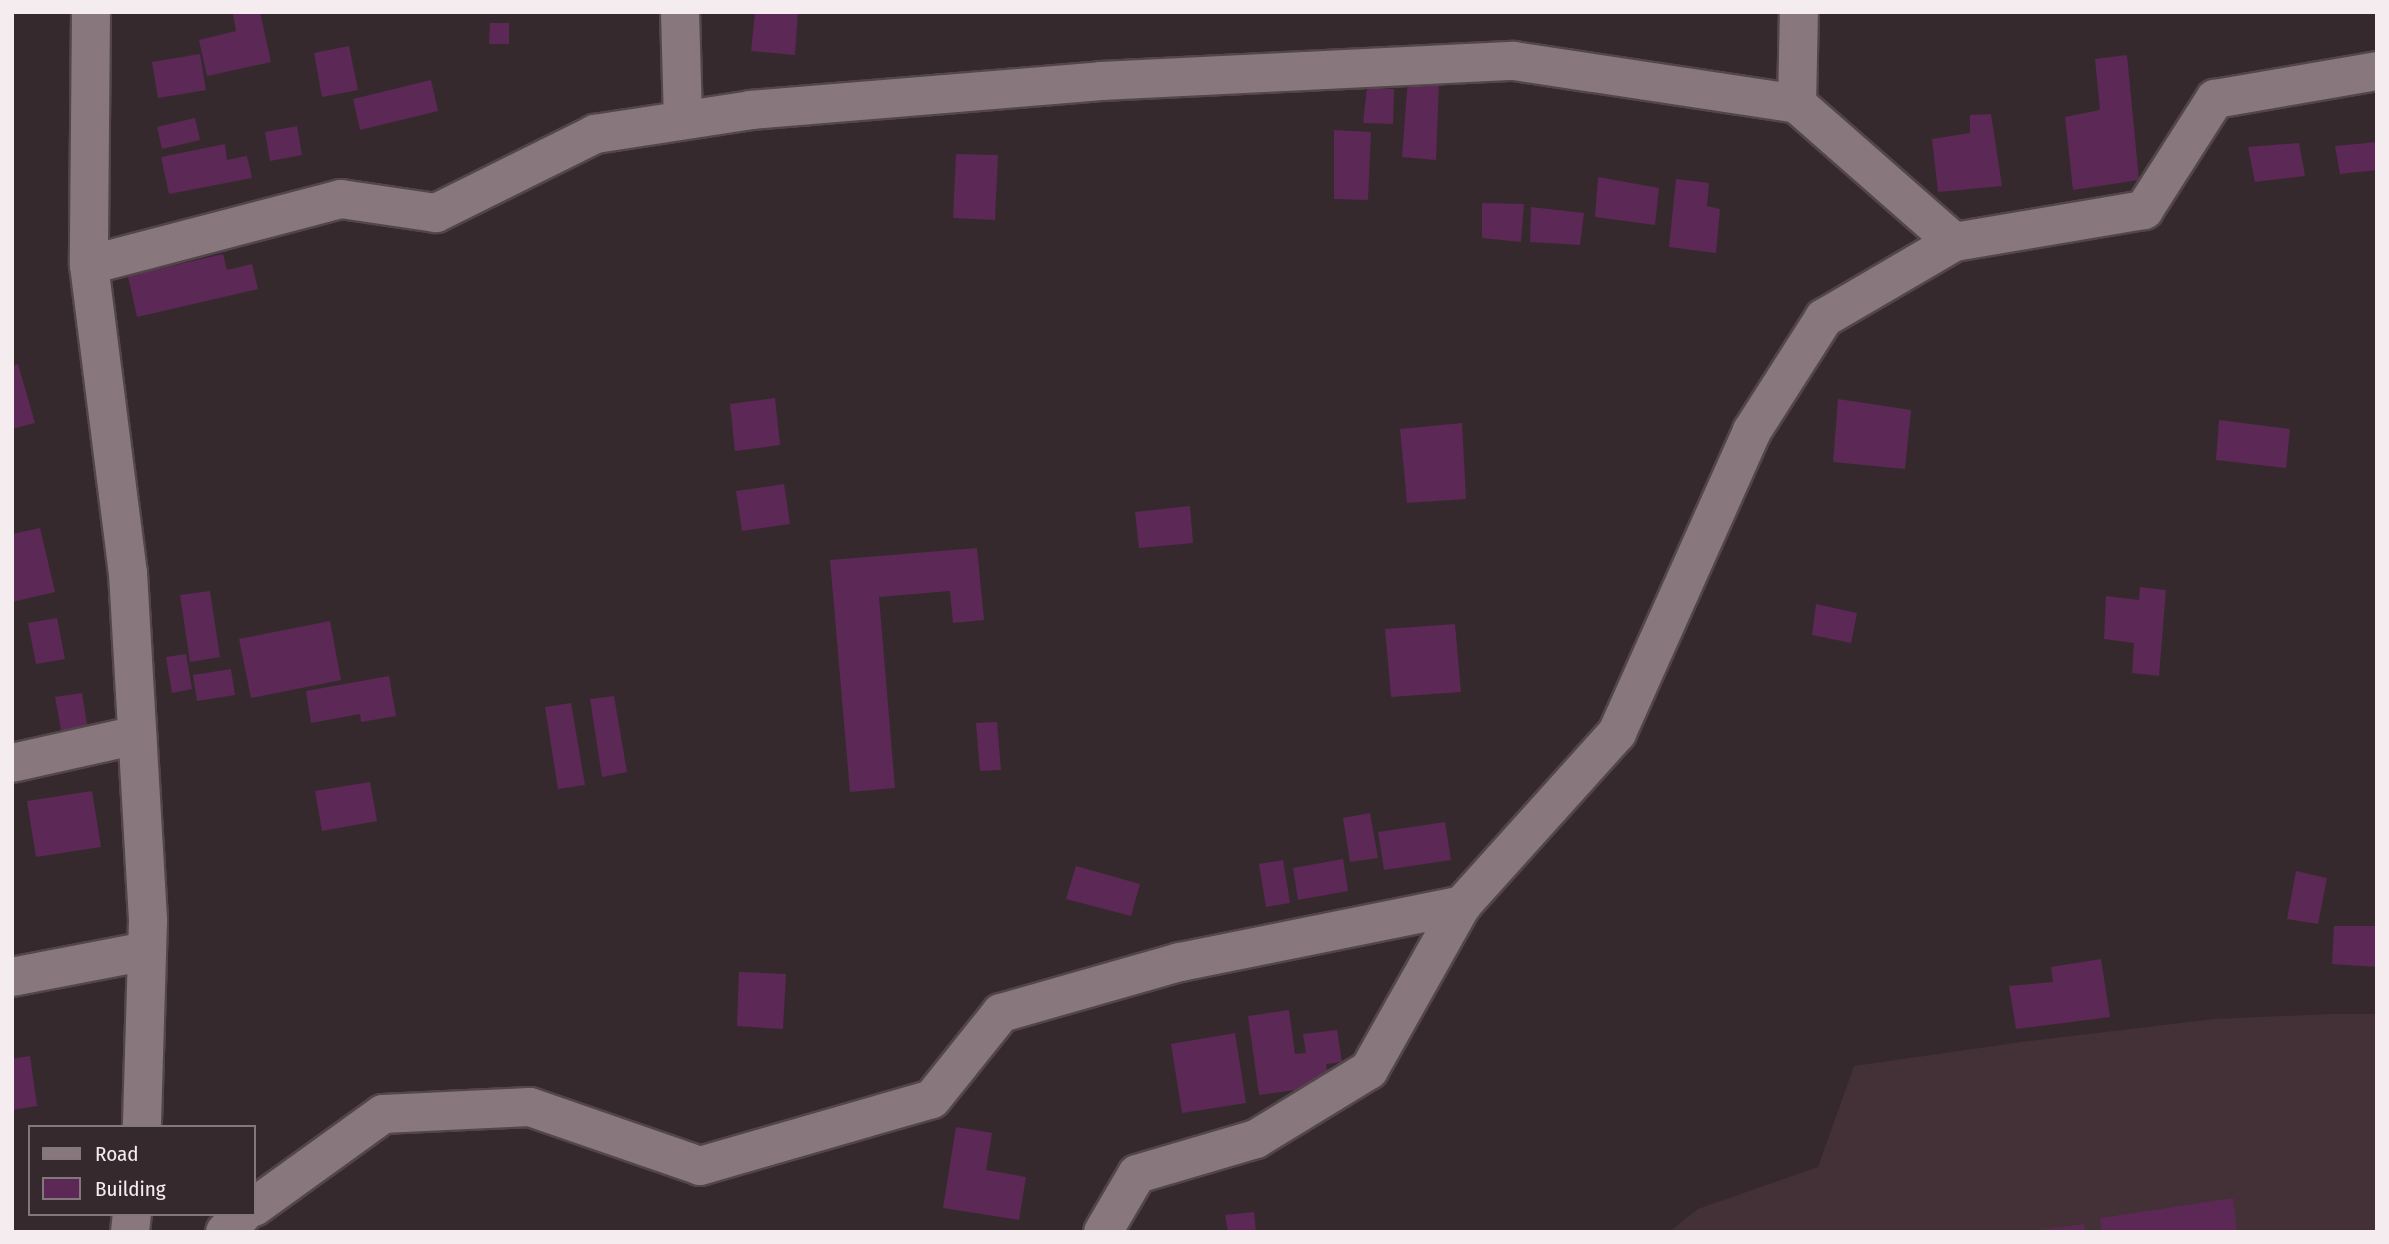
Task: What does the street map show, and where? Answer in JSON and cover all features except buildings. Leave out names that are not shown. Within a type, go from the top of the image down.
[{"type":"street","points":[[680,12],[683,120]]},
{"type":"street","points":[[1797,104],[1799,12]]},
{"type":"street","points":[[101,18],[89,265],[128,573],[147,951],[142,1125]]},
{"type":"street","points":[[89,265],[341,199],[436,213],[595,134],[751,110],[1101,81],[1514,61],[1797,104],[1954,242]]},
{"type":"street","points":[[1103,1232],[1137,1174],[1256,1139],[1369,1070],[1462,905],[1617,733],[1752,431],[1824,318],[1954,242],[2144,210],[2215,99],[2377,71]]},
{"type":"street","points":[[12,763],[137,735]]},
{"type":"street","points":[[256,1206],[383,1114],[530,1107],[700,1166],[932,1099],[1001,1013],[1181,962],[1462,905]]},
{"type":"street","points":[[12,977],[147,951]]},
{"type":"street","points":[[225,1232],[241,1216]]},
{"type":"shaded area","points":[[2377,1014],[2377,1232],[1669,1232],[1698,1209],[1818,1167],[1854,1066],[2214,1019]]}]
